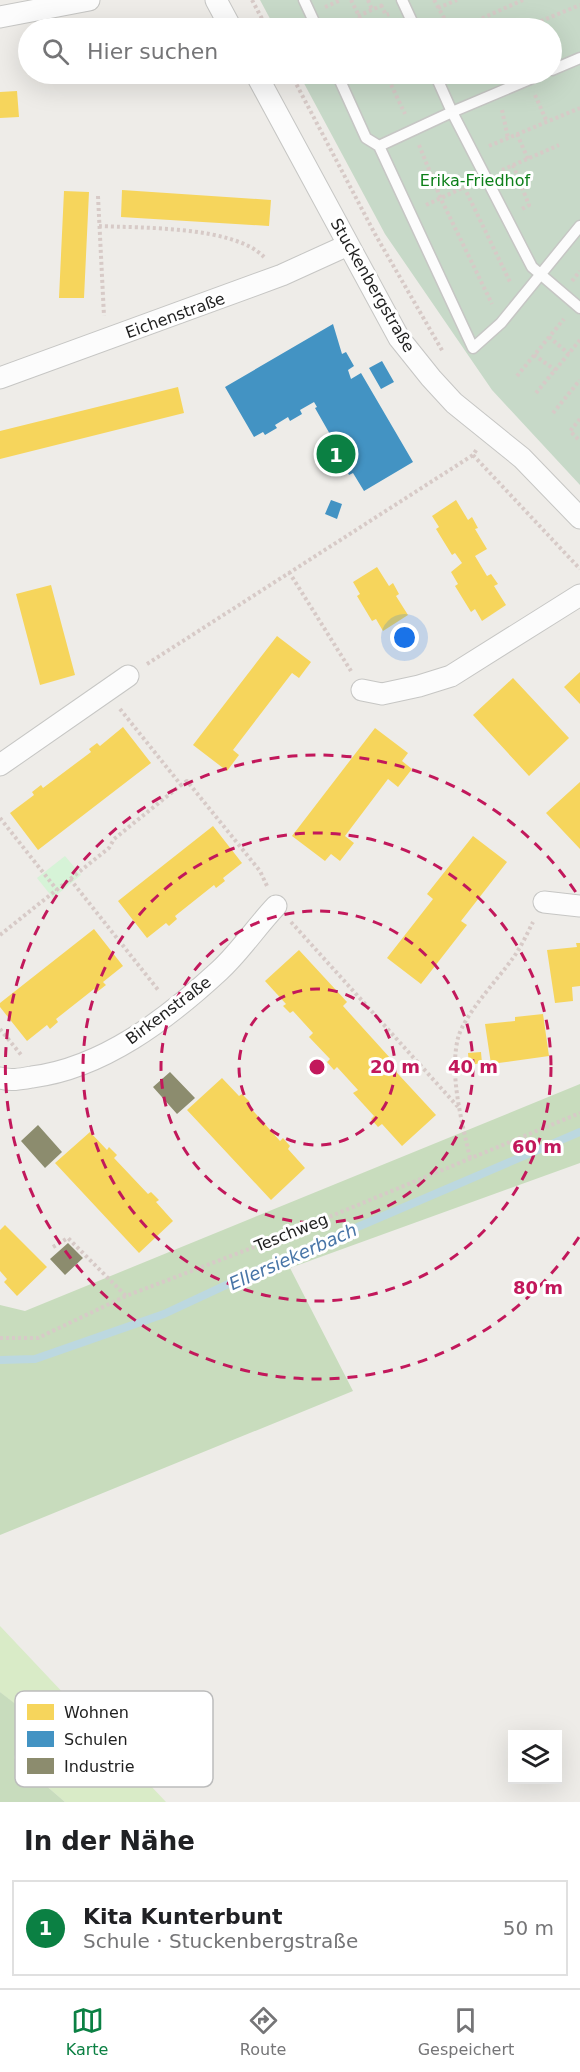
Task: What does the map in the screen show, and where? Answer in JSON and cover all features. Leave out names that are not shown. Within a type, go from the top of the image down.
[{"type":"street","points":[[0,17],[89,0]]},
{"type":"street","points":[[216,0],[226,18]]},
{"type":"street","name":"Stuckenbergstraße","points":[[261,84],[399,338],[454,403],[522,458],[580,518]]},
{"type":"street","name":"Eichenstraße","points":[[0,378],[282,275],[348,245]]},
{"type":"street","points":[[362,690],[382,694],[451,676],[580,595]]},
{"type":"street","points":[[0,765],[128,676]]},
{"type":"street","points":[[544,902],[580,906]]},
{"type":"street","name":"Birkenstraße","points":[[0,1078],[10,1080],[45,1076],[81,1066],[145,1031],[220,970],[276,906]]},
{"type":"lane","points":[[304,0],[312,18]]},
{"type":"lane","points":[[402,0],[410,18]]},
{"type":"lane","points":[[562,66],[580,58]]},
{"type":"lane","points":[[342,84],[366,138],[379,146],[473,348],[501,323],[580,226]]},
{"type":"lane","points":[[439,84],[532,267],[578,306]]},
{"type":"lane","points":[[379,146],[518,84]]},
{"type":"path","points":[[252,0],[262,18]]},
{"type":"path","points":[[351,0],[358,16],[387,3]]},
{"type":"path","points":[[368,0],[372,10]]},
{"type":"path","points":[[434,0],[444,18]]},
{"type":"path","points":[[438,8],[457,0]]},
{"type":"path","points":[[482,18],[523,0]]},
{"type":"path","points":[[546,18],[580,3]]},
{"type":"path","points":[[296,84],[375,234],[444,354]]},
{"type":"path","points":[[391,84],[441,198],[501,323]]},
{"type":"path","points":[[530,84],[547,122]]},
{"type":"path","points":[[494,94],[503,112],[508,138]]},
{"type":"path","points":[[474,152],[580,108]]},
{"type":"path","points":[[517,134],[528,159]]},
{"type":"path","points":[[507,216],[529,205],[513,165]]},
{"type":"path","points":[[464,187],[518,300]]},
{"type":"path","points":[[98,196],[105,340]]},
{"type":"path","points":[[99,226],[193,232],[231,239],[260,253],[282,275]]},
{"type":"path","points":[[517,376],[578,306]]},
{"type":"path","points":[[549,337],[568,354]]},
{"type":"path","points":[[536,393],[580,340]]},
{"type":"path","points":[[534,355],[555,370]]},
{"type":"path","points":[[553,413],[580,380]]},
{"type":"path","points":[[580,419],[570,431],[580,441]]},
{"type":"path","points":[[128,676],[473,454],[492,433]]},
{"type":"path","points":[[473,454],[580,569]]},
{"type":"path","points":[[289,572],[362,690]]},
{"type":"path","points":[[106,691],[181,785]]},
{"type":"path","points":[[0,935],[110,848],[114,839],[187,781],[260,871],[276,906],[459,1108]]},
{"type":"path","points":[[0,818],[57,890]]},
{"type":"path","points":[[70,879],[173,1010]]},
{"type":"path","points":[[470,1158],[459,1108],[455,1057],[458,1036],[470,1016],[515,956],[544,902]]},
{"type":"path","name":"Teschweg","points":[[0,1338],[38,1338],[126,1296],[283,1236],[580,1113]]},
{"type":"path","points":[[53,1247],[68,1238],[126,1296]]},
{"type":"green space","name":"Erika-Friedhof","points":[[260,0],[580,0],[580,485],[492,390],[385,234],[304,84],[562,84],[562,18],[270,18]]},
{"type":"green space","points":[[65,856],[81,875],[53,898],[37,878]]},
{"type":"green space","points":[[580,1084],[580,1163],[290,1268],[353,1391],[0,1535],[0,1305],[25,1311]]},
{"type":"green space","points":[[0,1626],[61,1691],[15,1691],[15,1704],[0,1692]]},
{"type":"green space","points":[[0,1692],[15,1704],[15,1787],[48,1787],[65,1802],[0,1802]]},
{"type":"green space","points":[[48,1787],[152,1787],[166,1802],[65,1802]]},
{"type":"building: Wohnen","points":[[17,91],[19,117],[0,118],[0,92]]},
{"type":"building: Wohnen","points":[[122,190],[271,200],[269,226],[121,217]]},
{"type":"building: Wohnen","points":[[64,191],[89,192],[84,298],[59,298]]},
{"type":"building: Wohnen","points":[[178,387],[184,413],[0,459],[0,431]]},
{"type":"building: Wohnen","points":[[456,500],[468,520],[472,517],[478,528],[475,529],[487,549],[475,556],[487,576],[491,574],[498,584],[494,586],[506,605],[482,621],[475,609],[471,612],[455,586],[458,584],[451,572],[462,563],[455,553],[452,555],[436,529],[439,527],[432,516]]},
{"type":"building: Wohnen","points":[[377,567],[389,586],[393,583],[399,594],[396,596],[408,615],[383,631],[376,619],[372,621],[357,596],[360,594],[353,582]]},
{"type":"building: Wohnen","points":[[51,585],[75,675],[40,685],[16,594]]},
{"type":"building: Wohnen","points":[[277,636],[311,662],[299,678],[292,673],[233,750],[239,755],[227,771],[193,745]]},
{"type":"building: Wohnen","points":[[580,672],[580,704],[564,687]]},
{"type":"building: Wohnen","points":[[513,678],[569,738],[529,776],[473,715]]},
{"type":"building: Wohnen","points":[[123,727],[151,763],[38,850],[10,813],[34,795],[32,792],[41,785],[43,788],[91,752],[89,749],[97,743],[100,746]]},
{"type":"building: Wohnen","points":[[375,728],[408,753],[402,761],[412,769],[398,787],[388,779],[345,836],[354,843],[340,861],[331,854],[325,861],[292,836]]},
{"type":"building: Wohnen","points":[[580,782],[580,849],[546,813]]},
{"type":"building: Wohnen","points":[[213,826],[242,863],[223,878],[225,881],[216,888],[214,885],[175,916],[177,919],[169,926],[166,923],[147,938],[118,901]]},
{"type":"building: Wohnen","points":[[473,836],[507,862],[461,921],[467,925],[421,984],[387,958],[433,899],[427,894]]},
{"type":"building: Wohnen","points":[[94,929],[123,966],[103,982],[106,985],[97,992],[94,989],[56,1019],[58,1022],[50,1029],[47,1025],[27,1041],[0,1007],[0,1003]]},
{"type":"building: Wohnen","points":[[576,943],[580,943],[580,986],[572,987],[573,1001],[555,1003],[547,950],[577,947]]},
{"type":"building: Wohnen","points":[[299,950],[347,1002],[343,1006],[391,1059],[387,1062],[436,1115],[402,1146],[382,1124],[378,1127],[371,1119],[374,1116],[353,1093],[358,1090],[337,1067],[334,1070],[327,1062],[330,1059],[309,1037],[313,1033],[293,1011],[290,1013],[283,1006],[286,1004],[265,981]]},
{"type":"building: Wohnen","points":[[543,1014],[549,1056],[491,1064],[485,1024],[515,1021],[515,1017]]},
{"type":"building: Wohnen","points":[[481,1052],[482,1063],[469,1065],[468,1053]]},
{"type":"building: Wohnen","points":[[222,1078],[239,1096],[242,1094],[250,1102],[247,1104],[280,1141],[283,1138],[290,1146],[288,1149],[305,1168],[271,1200],[187,1110]]},
{"type":"building: Wohnen","points":[[90,1132],[107,1150],[109,1147],[117,1155],[114,1158],[148,1194],[151,1192],[159,1200],[156,1202],[173,1221],[139,1253],[55,1163]]},
{"type":"building: Wohnen","points":[[5,1225],[47,1267],[17,1296],[4,1282],[7,1279],[0,1271],[0,1230]]},
{"type":"building: Schulen","points":[[333,324],[342,354],[346,352],[354,366],[348,370],[351,379],[361,373],[413,462],[364,491],[353,473],[349,475],[343,463],[346,462],[338,448],[335,450],[328,438],[331,436],[314,402],[300,410],[302,414],[290,421],[288,417],[275,425],[277,428],[265,435],[263,432],[254,437],[225,387]]},
{"type":"building: Schulen","points":[[382,361],[394,382],[381,389],[369,368]]},
{"type":"building: Schulen","points":[[331,500],[342,504],[337,519],[325,514]]},
{"type":"building: Industrie","points":[[170,1072],[195,1098],[177,1114],[153,1087]]},
{"type":"building: Industrie","points":[[38,1125],[62,1152],[45,1168],[21,1141]]},
{"type":"building: Industrie","points":[[68,1243],[83,1258],[65,1275],[50,1259]]},
{"type":"waterway","name":"Ellersiekerbach","points":[[0,1360],[35,1359],[164,1314],[271,1264],[580,1132]]},
{"type":"place","name":"Kita Kunterbunt","points":[[336,454]]}]
